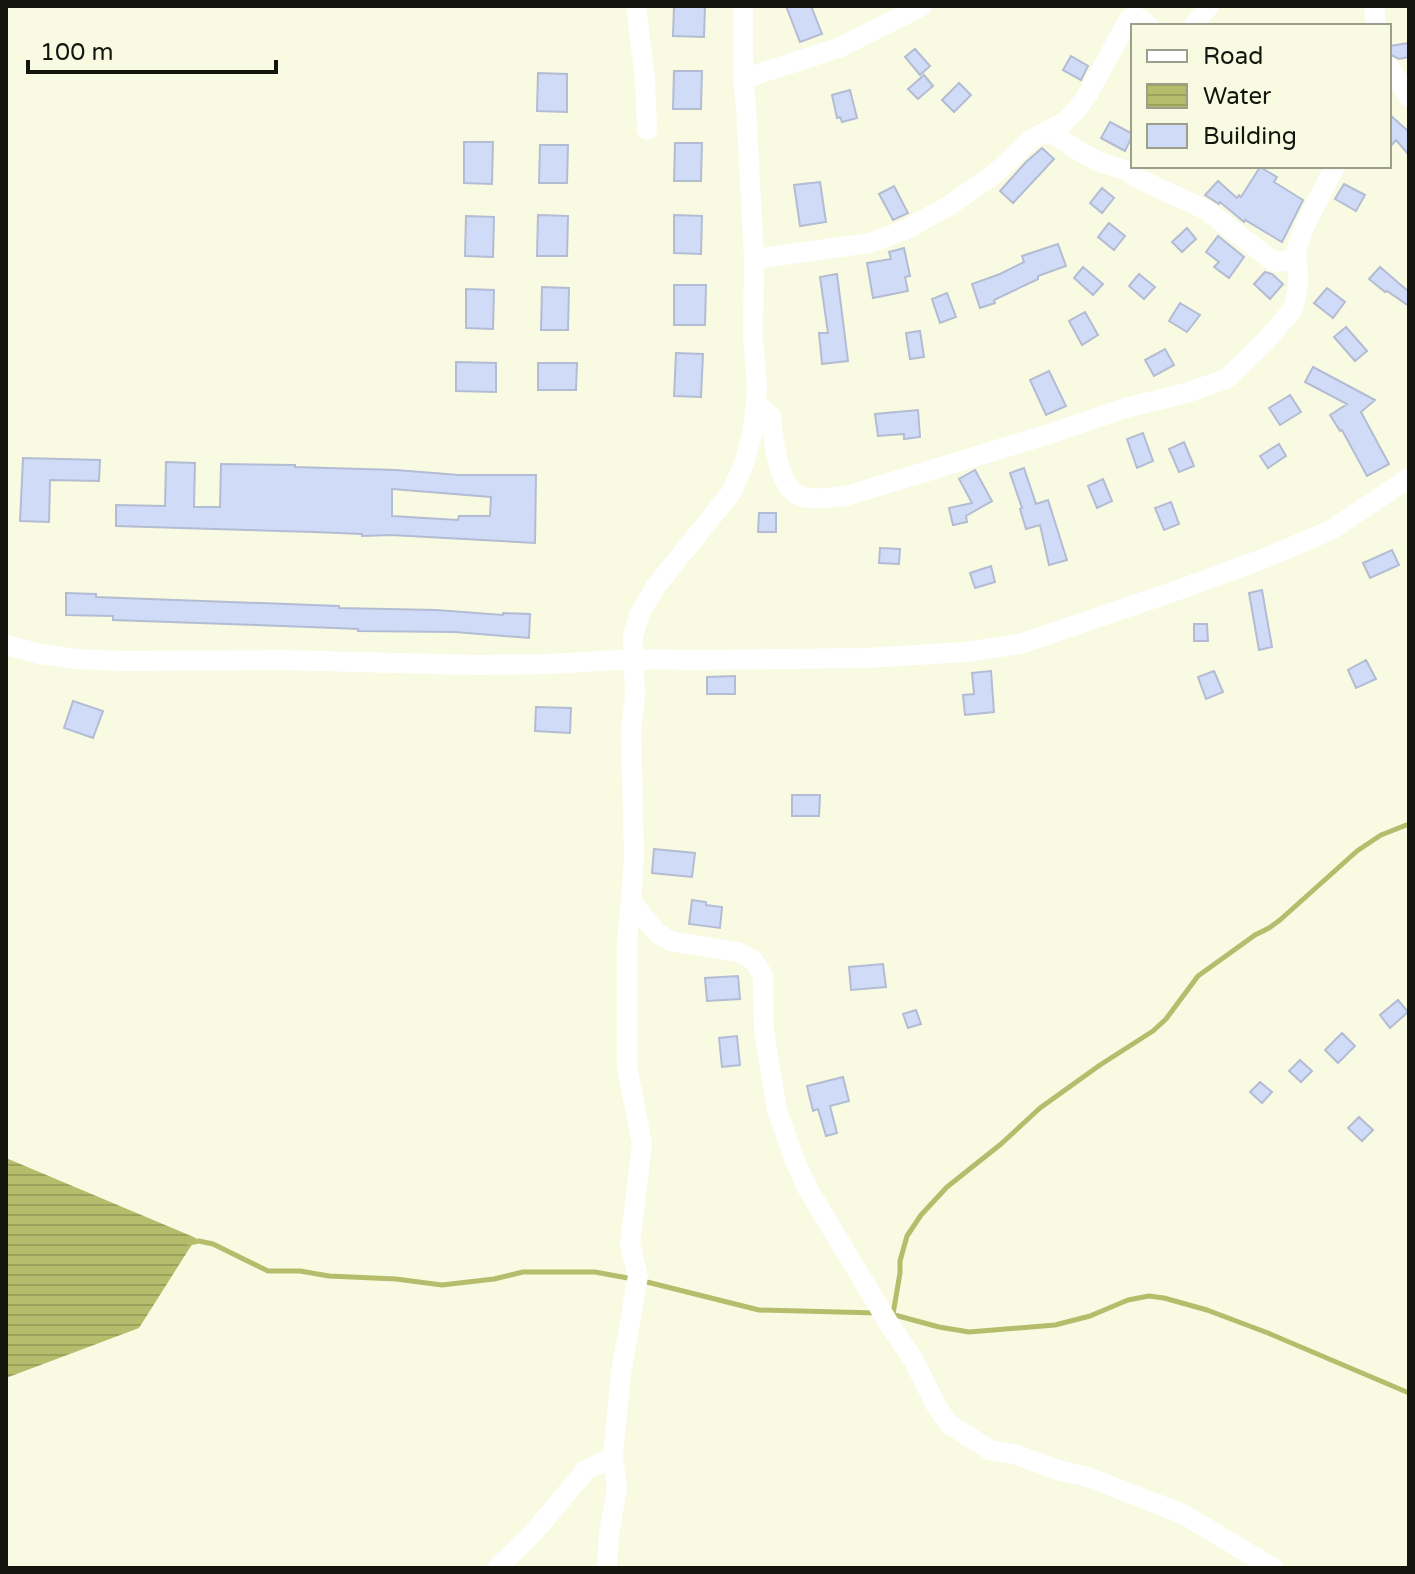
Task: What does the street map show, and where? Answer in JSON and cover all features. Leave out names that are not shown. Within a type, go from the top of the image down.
[{"type":"street","points":[[636,6],[645,79],[647,130]]},
{"type":"street","points":[[607,1568],[617,1488],[613,1457],[621,1373],[638,1276],[630,1244],[642,1144],[627,1067],[627,942],[634,855],[631,731],[635,696],[633,636],[640,613],[656,586],[731,493],[744,464],[752,434],[757,385],[753,339],[754,259],[743,79],[743,6]]},
{"type":"street","points":[[743,79],[841,47],[922,6]]},
{"type":"street","points":[[1195,24],[1209,6]]},
{"type":"street","points":[[754,259],[870,243],[907,229],[950,205],[996,173],[1030,140],[1063,123],[1082,103],[1129,19],[1139,18],[1146,24]]},
{"type":"street","points":[[1391,70],[1409,97]]},
{"type":"street","points":[[1048,130],[1099,162],[1126,170],[1206,210],[1273,261],[1296,259]]},
{"type":"street","points":[[756,404],[771,416],[784,480],[796,495],[810,498],[846,496],[1226,379],[1265,342],[1293,309],[1298,288],[1297,248],[1334,168]]},
{"type":"street","points":[[6,645],[40,654],[122,661],[280,660],[491,665],[634,659],[865,658],[965,652],[1020,644],[1268,557],[1331,530],[1409,478]]},
{"type":"street","points":[[631,901],[656,932],[670,941],[738,952],[754,961],[763,976],[764,1031],[777,1110],[795,1161],[808,1189],[913,1359],[949,1424],[990,1450],[1014,1454],[1088,1477],[1183,1514],[1273,1568]]},
{"type":"street","points":[[497,1568],[534,1532],[586,1470],[613,1457]]},
{"type":"water","points":[[6,1158],[196,1238],[139,1328],[6,1378]]},
{"type":"building","points":[[674,6],[705,6],[704,37],[673,36]]},
{"type":"building","points":[[786,6],[811,6],[822,34],[800,42]]},
{"type":"building","points":[[1409,43],[1409,57],[1399,59],[1391,55],[1391,46]]},
{"type":"building","points":[[915,49],[930,66],[920,75],[905,57]]},
{"type":"building","points":[[1071,56],[1088,66],[1081,80],[1063,70]]},
{"type":"building","points":[[674,71],[702,71],[701,109],[673,109]]},
{"type":"building","points":[[538,73],[567,74],[567,112],[537,111]]},
{"type":"building","points":[[924,75],[933,86],[918,99],[908,89]]},
{"type":"building","points":[[959,83],[971,95],[954,112],[942,100]]},
{"type":"building","points":[[850,90],[857,118],[842,122],[840,117],[837,118],[832,95]]},
{"type":"building","points":[[1391,116],[1409,132],[1409,155],[1396,140],[1391,146]]},
{"type":"building","points":[[1110,122],[1131,133],[1125,151],[1101,138]]},
{"type":"building","points":[[464,142],[493,142],[492,184],[464,183]]},
{"type":"building","points":[[675,143],[702,143],[701,181],[674,181]]},
{"type":"building","points":[[540,145],[568,145],[567,183],[539,183]]},
{"type":"building","points":[[1042,148],[1054,159],[1013,203],[1000,191]]},
{"type":"building","points":[[1262,168],[1277,177],[1274,182],[1303,200],[1282,242],[1244,222],[1220,202],[1205,195],[1218,181],[1237,198],[1239,195],[1241,197]]},
{"type":"building","points":[[820,182],[826,222],[800,226],[794,185]]},
{"type":"building","points":[[1344,184],[1365,195],[1356,211],[1335,199]]},
{"type":"building","points":[[894,186],[908,213],[893,220],[879,194]]},
{"type":"building","points":[[1102,188],[1114,198],[1102,213],[1090,203]]},
{"type":"building","points":[[538,215],[568,216],[567,256],[537,256]]},
{"type":"building","points":[[674,215],[702,216],[701,254],[674,253]]},
{"type":"building","points":[[466,216],[494,217],[493,257],[465,256]]},
{"type":"building","points":[[1109,223],[1125,236],[1114,250],[1098,237]]},
{"type":"building","points":[[1187,228],[1196,239],[1182,252],[1172,242]]},
{"type":"building","points":[[1218,236],[1244,257],[1229,278],[1214,267],[1219,262],[1206,252]]},
{"type":"building","points":[[1058,244],[1066,266],[1038,276],[1038,279],[994,300],[995,303],[980,308],[972,284],[1024,262],[1022,256]]},
{"type":"building","points":[[904,248],[910,276],[905,277],[908,291],[873,298],[867,263],[891,259],[889,252]]},
{"type":"building","points":[[1083,267],[1103,284],[1093,295],[1074,278]]},
{"type":"building","points":[[1380,267],[1409,292],[1409,306],[1369,279]]},
{"type":"building","points":[[1265,272],[1283,284],[1270,299],[1254,284]]},
{"type":"building","points":[[837,274],[848,361],[822,364],[819,333],[828,333],[820,277]]},
{"type":"building","points":[[1139,274],[1155,287],[1144,299],[1129,286]]},
{"type":"building","points":[[674,285],[706,285],[705,325],[674,325]]},
{"type":"building","points":[[542,287],[569,288],[568,330],[541,330]]},
{"type":"building","points":[[1327,288],[1345,302],[1333,318],[1314,303]]},
{"type":"building","points":[[466,289],[494,290],[493,329],[466,328]]},
{"type":"building","points":[[947,293],[956,317],[940,323],[932,299]]},
{"type":"building","points":[[1180,303],[1200,315],[1187,332],[1169,321]]},
{"type":"building","points":[[1085,312],[1098,335],[1082,345],[1069,321]]},
{"type":"building","points":[[1346,327],[1367,351],[1355,361],[1334,337]]},
{"type":"building","points":[[920,331],[924,357],[910,359],[906,333]]},
{"type":"building","points":[[1165,349],[1174,365],[1154,376],[1145,360]]},
{"type":"building","points":[[676,353],[703,354],[701,397],[674,396]]},
{"type":"building","points":[[456,362],[496,363],[496,392],[456,391]]},
{"type":"building","points":[[538,363],[577,363],[576,390],[538,390]]},
{"type":"building","points":[[1313,367],[1375,400],[1361,412],[1389,464],[1367,476],[1342,430],[1330,415],[1347,404],[1305,382]]},
{"type":"building","points":[[1049,371],[1066,406],[1046,415],[1030,380]]},
{"type":"building","points":[[1290,395],[1301,412],[1280,425],[1269,408]]},
{"type":"building","points":[[918,410],[920,437],[904,439],[904,434],[878,436],[875,414]]},
{"type":"building","points":[[1143,433],[1153,461],[1137,468],[1127,439]]},
{"type":"building","points":[[1184,442],[1194,466],[1179,472],[1169,449]]},
{"type":"building","points":[[1279,444],[1286,456],[1268,468],[1260,456]]},
{"type":"building","points":[[23,458],[100,460],[99,481],[50,480],[49,522],[20,521]]},
{"type":"building","points":[[166,462],[195,463],[194,507],[220,507],[221,464],[295,465],[459,475],[536,475],[535,543],[116,526],[116,505],[165,506]],"holes":[[[392,489],[491,497],[490,516],[459,516],[458,520],[392,516]]]},
{"type":"building","points":[[1024,468],[1036,504],[1048,500],[1067,560],[1049,565],[1040,525],[1026,529],[1010,473]]},
{"type":"building","points":[[975,470],[992,501],[966,516],[967,522],[953,525],[949,508],[972,503],[959,479]]},
{"type":"building","points":[[1103,479],[1112,501],[1097,508],[1088,486]]},
{"type":"building","points":[[1171,502],[1179,524],[1164,530],[1155,508]]},
{"type":"building","points":[[759,513],[776,513],[776,532],[758,532]]},
{"type":"building","points":[[880,548],[900,549],[899,564],[879,563]]},
{"type":"building","points":[[1392,550],[1399,565],[1370,578],[1363,563]]},
{"type":"building","points":[[991,566],[995,582],[975,588],[970,573]]},
{"type":"building","points":[[1262,590],[1272,647],[1259,650],[1249,593]]},
{"type":"building","points":[[66,593],[339,608],[530,614],[529,638],[455,632],[358,631],[113,620],[113,616],[66,615]]},
{"type":"building","points":[[1194,624],[1207,624],[1208,641],[1194,641]]},
{"type":"building","points":[[1366,660],[1376,679],[1356,688],[1348,670]]},
{"type":"building","points":[[991,671],[994,712],[965,715],[963,695],[974,694],[972,673]]},
{"type":"building","points":[[1214,671],[1223,692],[1206,699],[1198,677]]},
{"type":"building","points":[[735,676],[735,694],[707,694],[707,677]]},
{"type":"building","points":[[73,701],[103,711],[93,738],[64,728]]},
{"type":"building","points":[[536,707],[571,708],[570,733],[535,731]]},
{"type":"building","points":[[792,795],[820,795],[819,816],[792,816]]},
{"type":"building","points":[[654,849],[695,853],[692,877],[652,873]]},
{"type":"building","points":[[692,900],[722,907],[720,928],[689,924]]},
{"type":"building","points":[[883,964],[886,987],[851,990],[849,967]]},
{"type":"building","points":[[738,976],[740,999],[707,1001],[705,978]]},
{"type":"building","points":[[1398,1000],[1408,1012],[1390,1028],[1380,1015]]},
{"type":"building","points":[[916,1010],[921,1024],[908,1028],[903,1014]]},
{"type":"building","points":[[1342,1033],[1355,1046],[1338,1063],[1325,1050]]},
{"type":"building","points":[[737,1036],[740,1065],[722,1067],[719,1038]]},
{"type":"building","points":[[1300,1060],[1312,1071],[1301,1082],[1289,1071]]},
{"type":"building","points":[[843,1077],[849,1101],[830,1106],[837,1133],[826,1136],[818,1109],[813,1111],[807,1086]]},
{"type":"building","points":[[1260,1082],[1272,1092],[1262,1103],[1250,1092]]},
{"type":"building","points":[[1359,1117],[1373,1130],[1362,1141],[1348,1128]]},
{"type":"waterway","points":[[893,1314],[900,1261],[907,1236],[921,1215],[947,1187],[1040,1108],[1153,1031],[1166,1019],[1198,976],[1280,920],[1357,851],[1381,835],[1409,824]]},
{"type":"waterway","points":[[189,1243],[199,1241],[213,1244],[268,1271],[300,1271],[329,1276],[442,1285],[523,1272],[595,1272],[633,1279]]},
{"type":"waterway","points":[[643,1281],[759,1310],[877,1313]]},
{"type":"waterway","points":[[891,1314],[969,1332],[1055,1325],[1090,1316],[1128,1300],[1149,1296],[1164,1298],[1268,1333],[1409,1393]]}]
